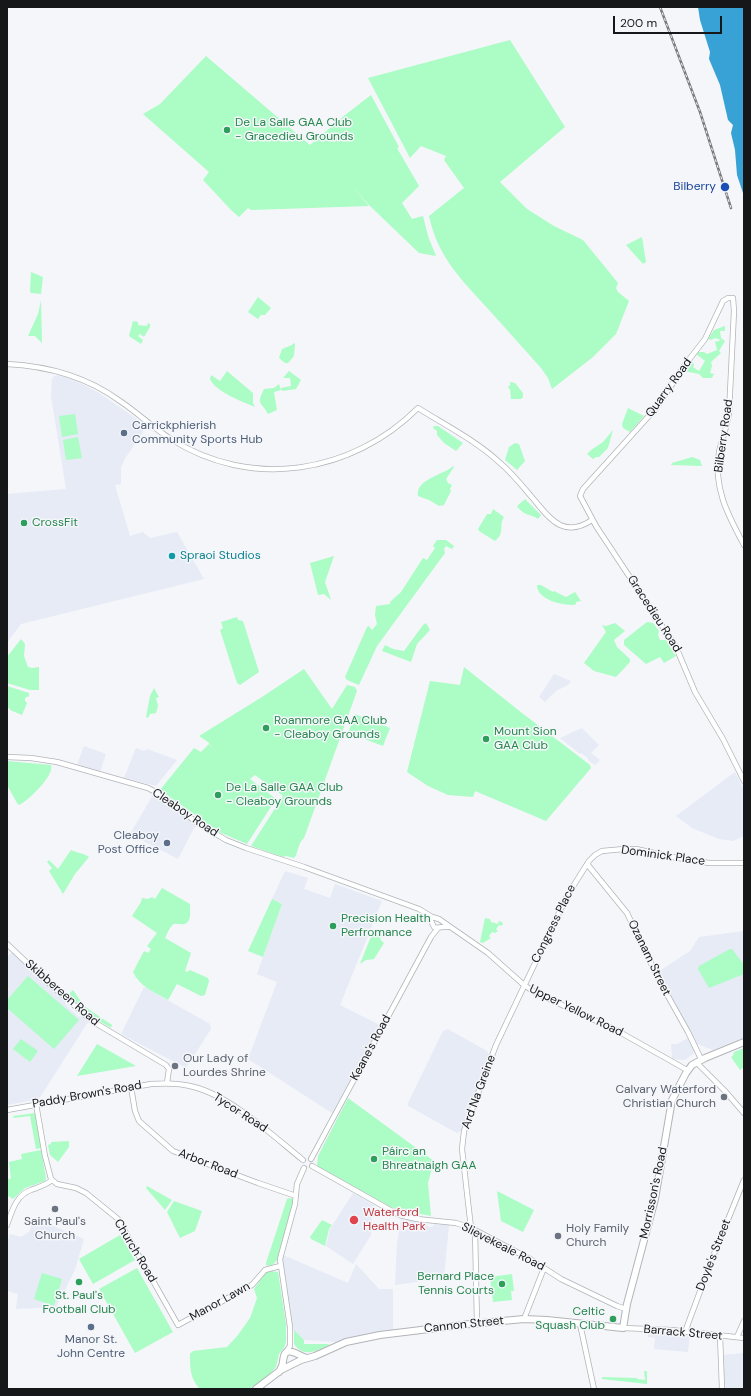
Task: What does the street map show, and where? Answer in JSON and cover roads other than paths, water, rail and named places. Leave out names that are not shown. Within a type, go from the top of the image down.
[{"type":"main road","name":"Morrisson's Road","points":[[623,1328],[626,1309],[654,1204],[671,1104],[687,1070],[698,1061],[744,1042]]},
{"type":"main road","name":"Cannon Street","points":[[256,1389],[277,1373],[293,1365],[354,1340],[477,1323],[524,1319],[623,1328]]},
{"type":"main road","points":[[277,1373],[282,1367],[285,1353],[295,1353],[302,1357],[309,1358]]},
{"type":"main road","points":[[283,1360],[286,1365],[293,1365],[298,1360],[295,1353]]},
{"type":"street","name":"Quarry Road","points":[[580,493],[657,407],[682,368],[705,339],[723,302],[728,298],[733,298]]},
{"type":"street","name":"Bilberry Road","points":[[733,298],[734,311],[728,424],[720,449],[718,472],[722,501],[744,545]]},
{"type":"street","points":[[7,364],[26,365],[49,369],[81,379],[113,396],[159,431],[182,446],[214,459],[252,468],[293,468],[341,458],[360,450],[386,435],[418,408],[475,443],[499,461],[556,523],[572,527],[580,526],[592,520]]},
{"type":"street","name":"Gracedieu Road","points":[[580,493],[580,499],[592,520],[676,647],[695,692],[723,739],[744,781]]},
{"type":"street","name":"Cleaboy Road","points":[[7,757],[52,761],[148,788],[159,794],[199,824],[226,840],[409,905],[426,913],[435,922]]},
{"type":"street","name":"Dominick Place","points":[[587,864],[595,855],[602,851],[624,849],[636,849],[709,863],[744,863]]},
{"type":"street","name":"Congress Place","points":[[524,985],[567,896],[587,864]]},
{"type":"street","name":"Ozanam Street","points":[[587,864],[627,913],[660,982],[688,1032],[698,1061]]},
{"type":"street","points":[[435,922],[441,924],[439,928]]},
{"type":"street","name":"Upper Yellow Road","points":[[451,928],[446,926],[439,928],[435,928],[435,922],[451,928],[488,953],[524,985],[544,998],[616,1030],[687,1070]]},
{"type":"street","name":"Keane's Road","points":[[431,937],[435,922]]},
{"type":"street","name":"Keane's Road","points":[[311,1159],[431,937],[439,928]]},
{"type":"street","name":"Skibbereen Road","points":[[7,944],[92,1021],[166,1064],[169,1069],[167,1083]]},
{"type":"street","name":"Ard Na Greine","points":[[477,1323],[473,1229],[463,1155],[463,1135],[494,1051],[524,985]]},
{"type":"street","points":[[698,1061],[744,1113]]},
{"type":"street","name":"Paddy Brown's Road","points":[[7,1110],[131,1087],[167,1083]]},
{"type":"street","name":"Tycor Road","points":[[167,1083],[196,1087],[220,1098],[268,1131],[303,1160]]},
{"type":"street","name":"Arbor Road","points":[[131,1087],[135,1111],[139,1121],[173,1151],[296,1196]]},
{"type":"street","points":[[7,1225],[15,1204],[21,1196],[30,1190],[52,1180],[48,1172],[36,1104]]},
{"type":"street","points":[[285,1353],[290,1345],[290,1327],[280,1266],[281,1251],[295,1204],[297,1184],[304,1168],[302,1164],[303,1160],[306,1158],[311,1159],[313,1163],[312,1166],[308,1169],[304,1168]]},
{"type":"street","name":"Slievekeale Road","points":[[312,1166],[401,1216],[456,1223],[473,1229],[569,1283],[626,1309]]},
{"type":"street","name":"Church Road","points":[[52,1180],[59,1185],[74,1187],[84,1191],[118,1219],[178,1325]]},
{"type":"street","name":"Doyle's Street","points":[[685,1332],[712,1259],[744,1180]]},
{"type":"street","name":"Manor Lawn","points":[[178,1325],[252,1285],[265,1270],[280,1266]]},
{"type":"street","points":[[524,1319],[544,1268]]},
{"type":"street","points":[[737,1337],[744,1321]]},
{"type":"street","points":[[580,1324],[594,1389]]},
{"type":"street","name":"Barrack Street","points":[[623,1328],[744,1338]]},
{"type":"street","points":[[720,1335],[722,1389]]},
{"type":"street","points":[[290,1345],[295,1353]]},
{"type":"water","points":[[698,7],[744,7],[744,196],[737,175],[735,150],[731,133],[733,125],[728,120],[720,85],[709,59],[710,52],[700,20]]},
{"type":"railway","points":[[660,7],[700,112],[731,208]]},
{"type":"place","name":"De La Salle GAA Club - Gracedieu Grounds","points":[[227,130]]},
{"type":"place","name":"Bilberry","points":[[725,187]]},
{"type":"place","name":"Carrickphierish Community Sports Hub","points":[[124,433]]},
{"type":"place","name":"CrossFit","points":[[24,523]]},
{"type":"place","name":"Spraoi Studios","points":[[172,556]]},
{"type":"place","name":"Roanmore GAA Club - Cleaboy Grounds","points":[[266,728]]},
{"type":"place","name":"Mount Sion GAA Club","points":[[486,739]]},
{"type":"place","name":"De La Salle GAA Club - Cleaboy Grounds","points":[[218,795]]},
{"type":"place","name":"Cleaboy Post Office","points":[[167,843]]},
{"type":"place","name":"Precision Health Perfromance","points":[[333,926]]},
{"type":"place","name":"Our Lady of Lourdes Shrine","points":[[175,1066]]},
{"type":"place","name":"Calvary Waterford Christian Church","points":[[724,1097]]},
{"type":"place","name":"Páirc an Bhreatnaigh GAA","points":[[374,1159]]},
{"type":"place","name":"Saint Paul's Church","points":[[55,1209]]},
{"type":"place","name":"Waterford Health Park","points":[[354,1220]]},
{"type":"place","name":"Holy Family Church","points":[[558,1236]]},
{"type":"place","name":"St. Paul's Football Club","points":[[79,1282]]},
{"type":"place","name":"Bernard Place Tennis Courts","points":[[502,1284]]},
{"type":"place","name":"Celtic Squash Club","points":[[613,1319]]},
{"type":"place","name":"Manor St. John Centre","points":[[91,1327]]}]
